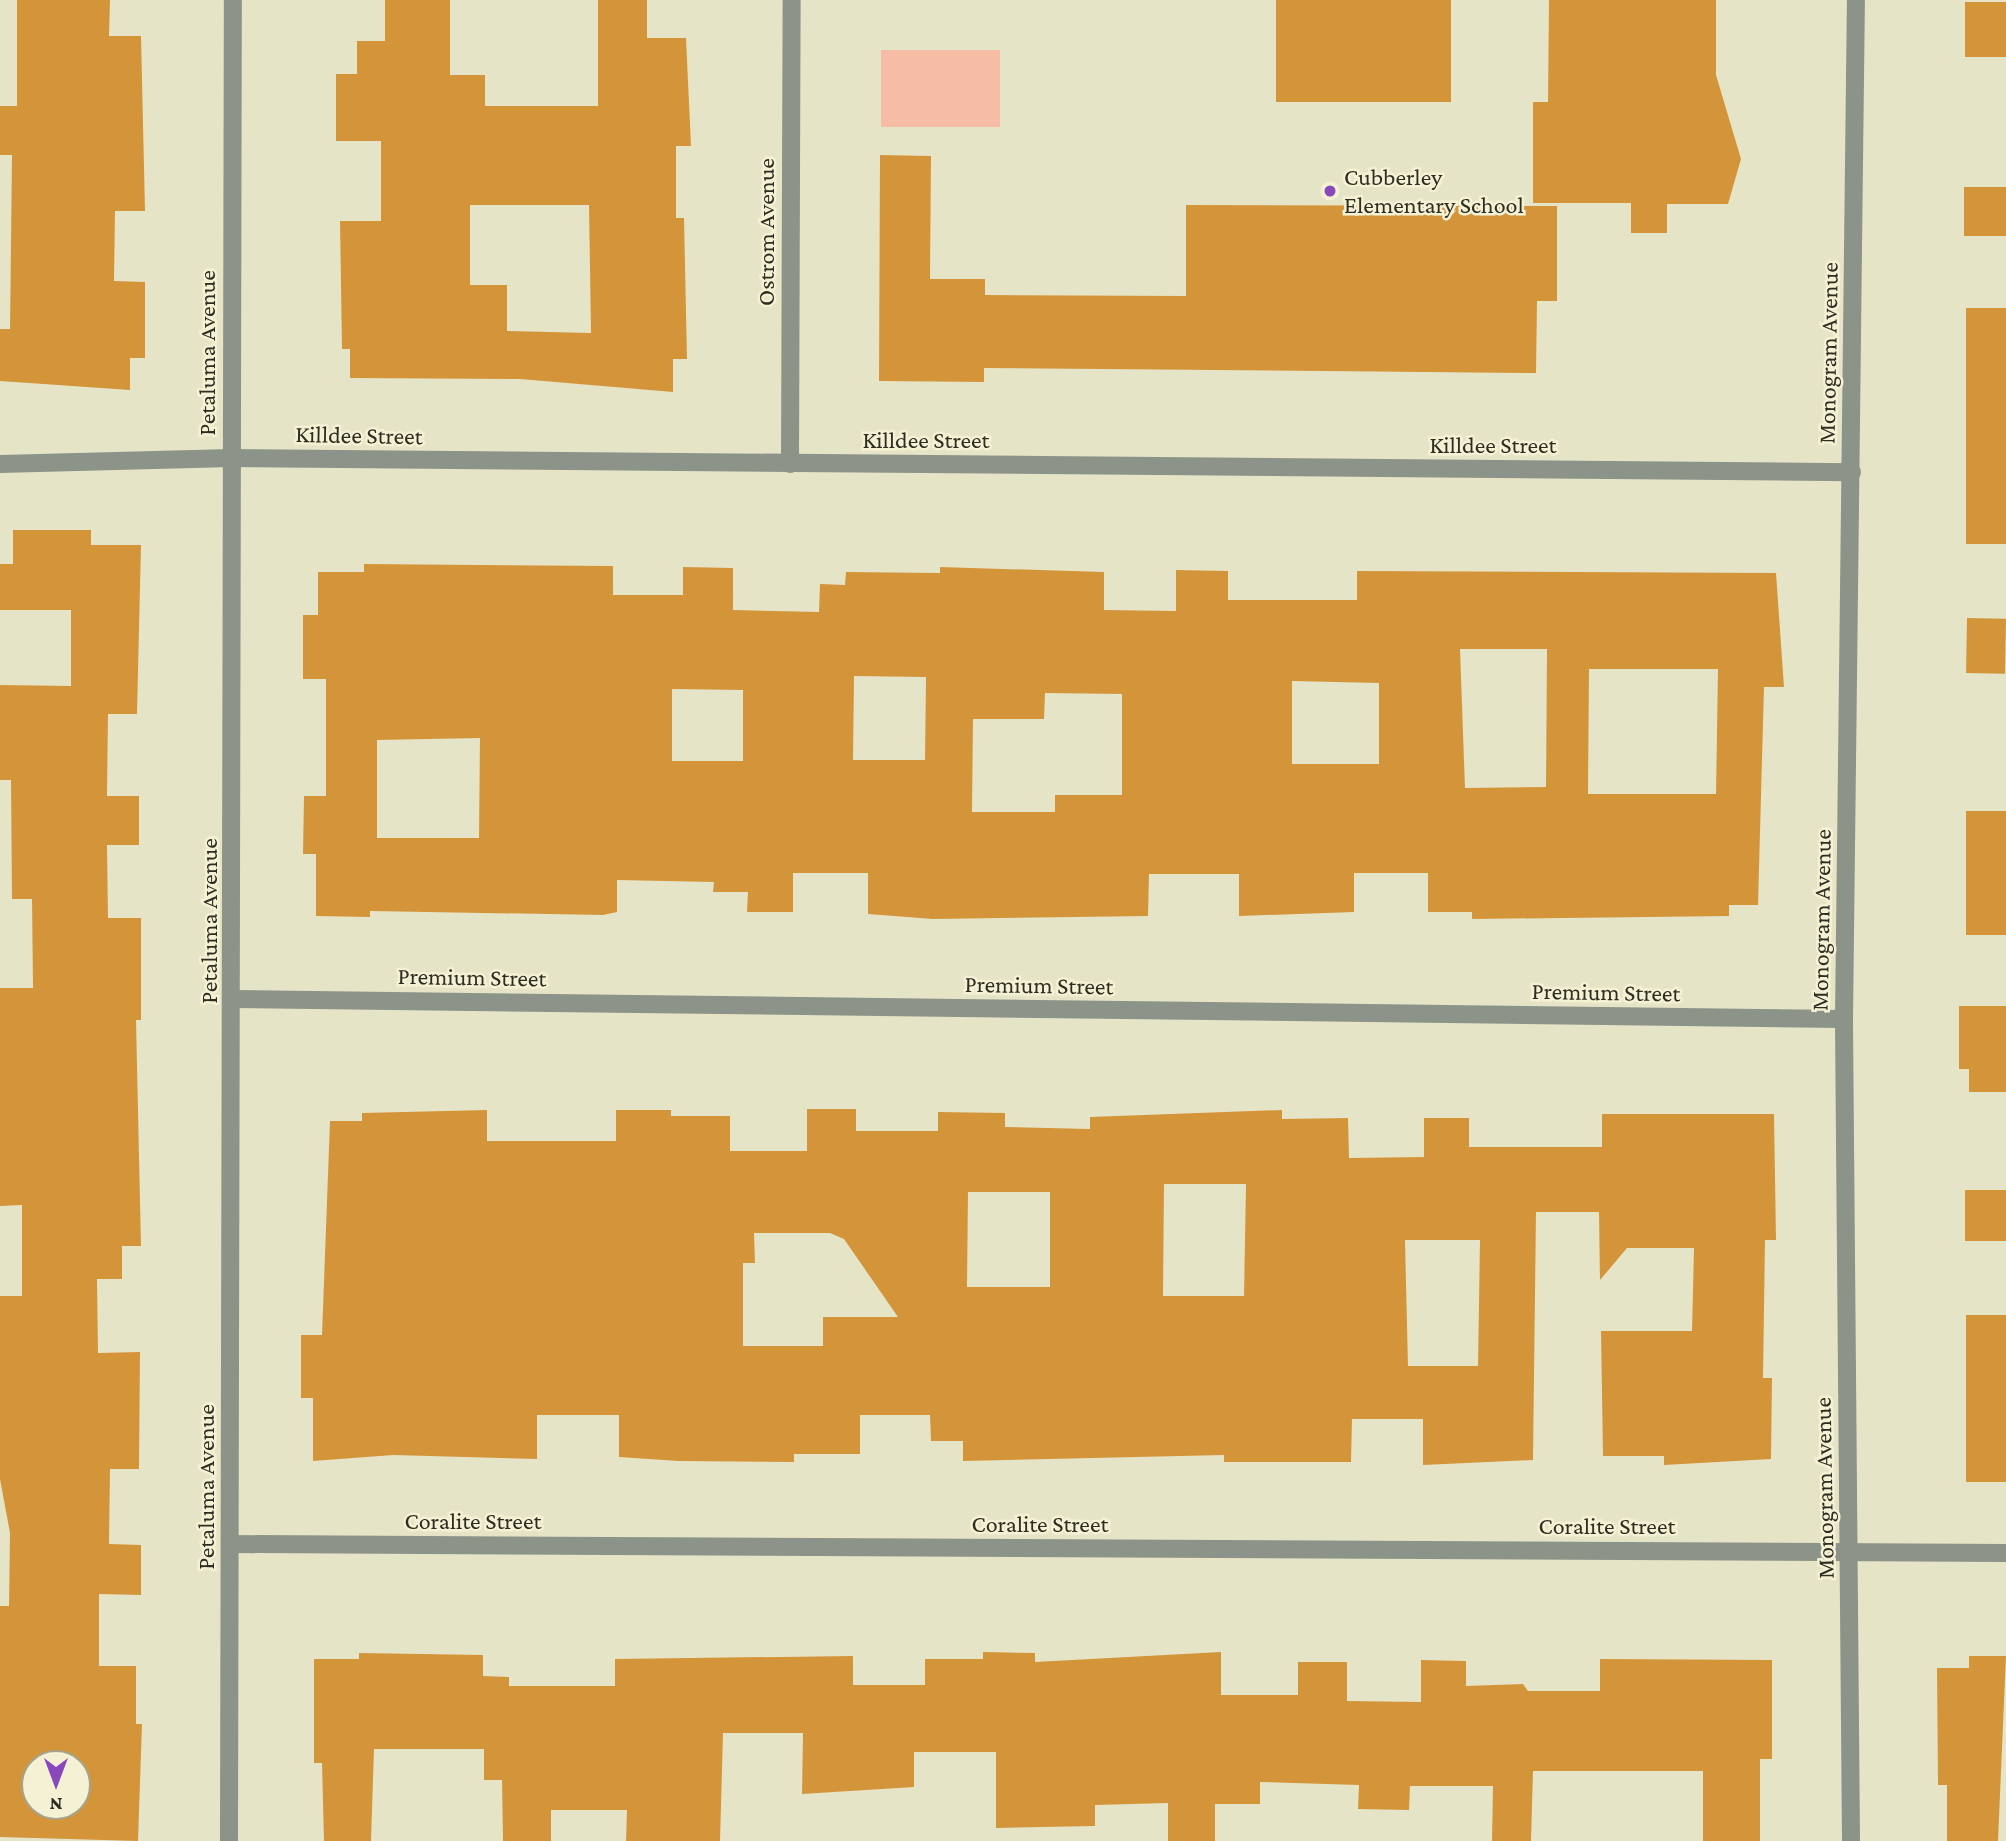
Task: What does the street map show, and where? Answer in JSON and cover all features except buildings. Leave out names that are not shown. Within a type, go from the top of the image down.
[{"type":"street","name":"Petaluma Avenue","points":[[229,1841],[234,999],[233,0]]},
{"type":"street","name":"Ostrom Avenue","points":[[790,464],[792,0]]},
{"type":"street","name":"Monogram Avenue","points":[[1851,1841],[1844,1019],[1856,0]]},
{"type":"street","name":"Killdee Street","points":[[0,464],[232,458],[1852,472]]},
{"type":"street","name":"Premium Street","points":[[234,999],[1844,1019]]},
{"type":"street","name":"Coralite Street","points":[[230,1544],[2006,1553]]},
{"type":"shaded area","points":[[881,50],[1000,50],[1000,127],[881,127]]},
{"type":"place","name":"Cubberley Elementary School","points":[[1330,191]]}]
